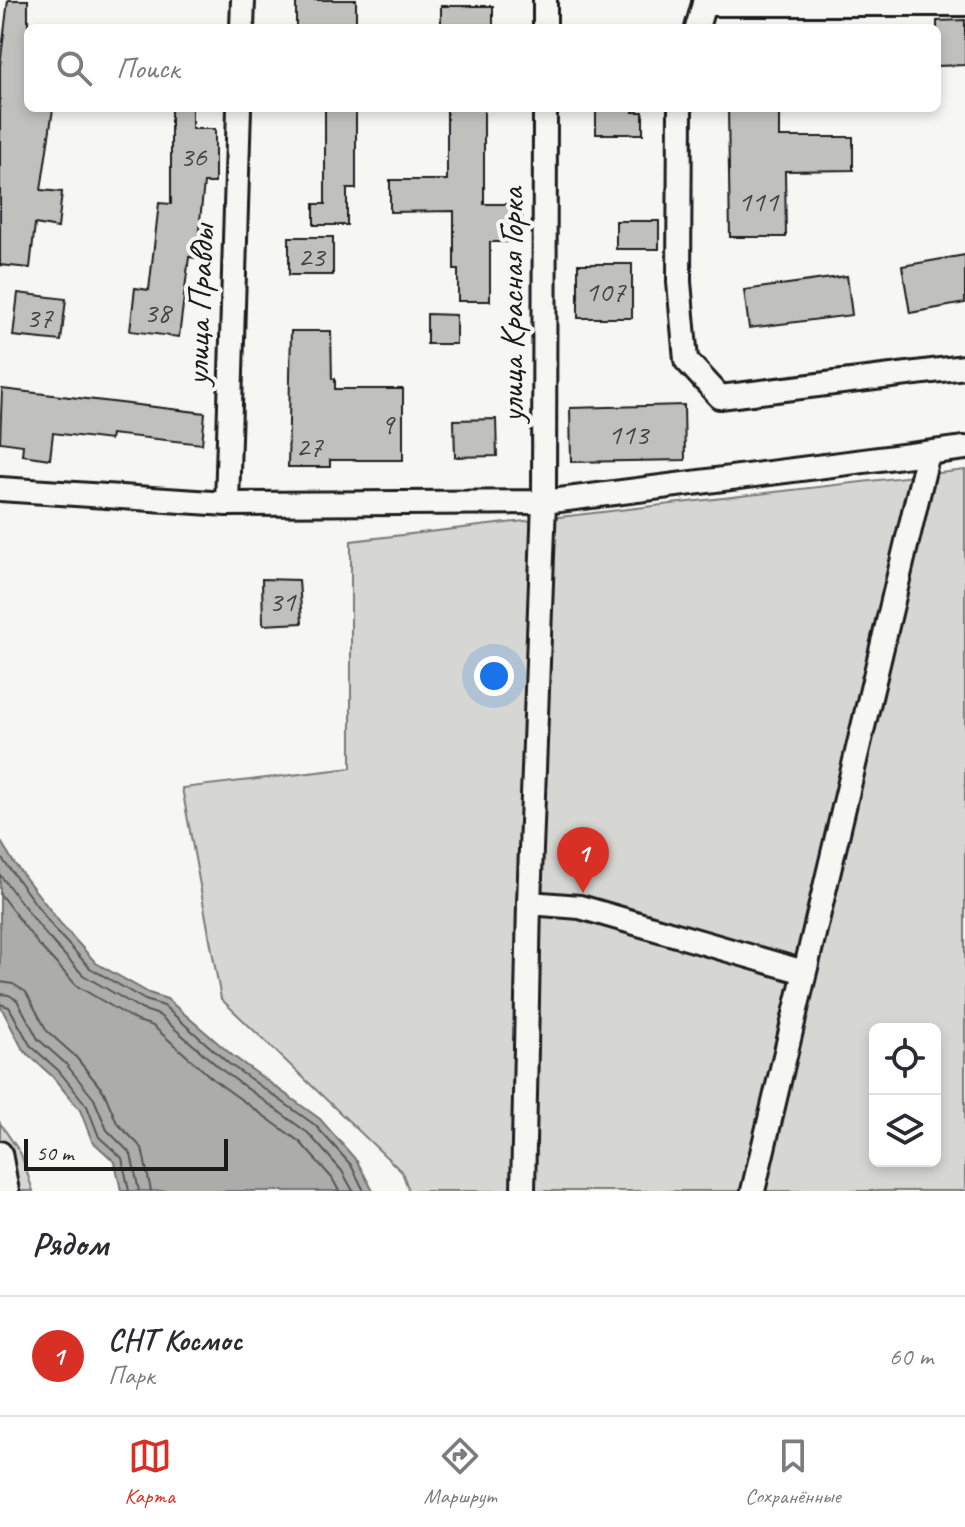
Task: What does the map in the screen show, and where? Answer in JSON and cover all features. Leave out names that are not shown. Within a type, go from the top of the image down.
[{"type":"street","points":[[242,24],[243,0]]},
{"type":"street","points":[[545,0],[545,24]]},
{"type":"street","points":[[698,24],[704,2],[965,4]]},
{"type":"street","name":"улица Правды","points":[[227,504],[239,112]]},
{"type":"street","name":"улица Красная Горка","points":[[523,1191],[529,903],[544,502],[545,112]]},
{"type":"street","points":[[680,112],[679,282],[686,360],[720,397],[965,367]]},
{"type":"street","points":[[0,489],[227,504],[544,502],[965,448]]},
{"type":"street","points":[[753,1191],[928,453]]},
{"type":"street","points":[[529,903],[580,907],[804,972]]},
{"type":"street","points":[[0,1153],[7,1191]]},
{"type":"shaded area","points":[[965,470],[965,1191],[409,1191],[402,1172],[221,999],[182,788],[351,768],[351,541]]},
{"type":"shaded area","points":[[0,1123],[21,1154],[33,1191],[0,1191]]},
{"type":"water","points":[[0,840],[61,924],[96,963],[149,993],[167,999],[233,1056],[320,1119],[357,1161],[373,1191],[121,1191],[115,1162],[92,1141],[80,1110],[52,1076],[23,1050],[0,1005]]},
{"type":"building","points":[[8,0],[28,0],[28,24],[24,24],[24,112],[53,112],[41,190],[62,192],[58,228],[35,224],[30,268],[0,265],[0,66]]},
{"type":"building","points":[[296,0],[356,0],[356,24],[296,24]]},
{"type":"building","points":[[441,6],[493,6],[493,24],[441,24]]},
{"type":"building","points":[[965,20],[965,65],[941,66],[941,24],[937,21]]},
{"type":"building","points":[[171,112],[192,112],[192,129],[215,129],[215,183],[204,183],[196,258],[189,257],[179,337],[130,331],[135,288],[149,290],[159,203],[171,204]]},
{"type":"building","points":[[325,112],[356,112],[356,189],[347,189],[347,225],[314,225],[314,204],[325,204]]},
{"type":"building","points":[[447,112],[484,112],[484,204],[522,204],[522,242],[490,242],[490,301],[458,301],[458,270],[454,270],[454,211],[390,212],[390,180],[447,180]]},
{"type":"building","points":[[596,112],[643,112],[643,134],[596,134]]},
{"type":"building","points":[[728,112],[779,112],[779,137],[853,137],[853,170],[785,171],[786,237],[730,237]]},
{"type":"building","points":[[616,221],[659,221],[659,249],[616,249]]},
{"type":"building","points":[[289,237],[333,237],[333,275],[289,275]]},
{"type":"building","points":[[965,255],[965,303],[910,313],[902,266]]},
{"type":"building","points":[[578,264],[632,264],[632,318],[578,318]]},
{"type":"building","points":[[847,276],[852,315],[749,328],[744,290]]},
{"type":"building","points":[[18,293],[66,299],[61,341],[13,336]]},
{"type":"building","points":[[427,314],[456,315],[456,344],[427,344]]},
{"type":"building","points":[[291,331],[331,331],[335,389],[403,389],[403,460],[330,460],[330,467],[288,467]]},
{"type":"building","points":[[2,389],[205,413],[202,444],[111,434],[110,440],[53,433],[50,459],[22,455],[23,445],[0,442]]},
{"type":"building","points":[[684,405],[685,460],[571,462],[570,408]]},
{"type":"building","points":[[496,419],[497,456],[455,457],[454,420]]},
{"type":"building","points":[[262,579],[299,580],[302,623],[263,625]]},
{"type":"place","name":"СНТ Космос","points":[[583,893]]}]
